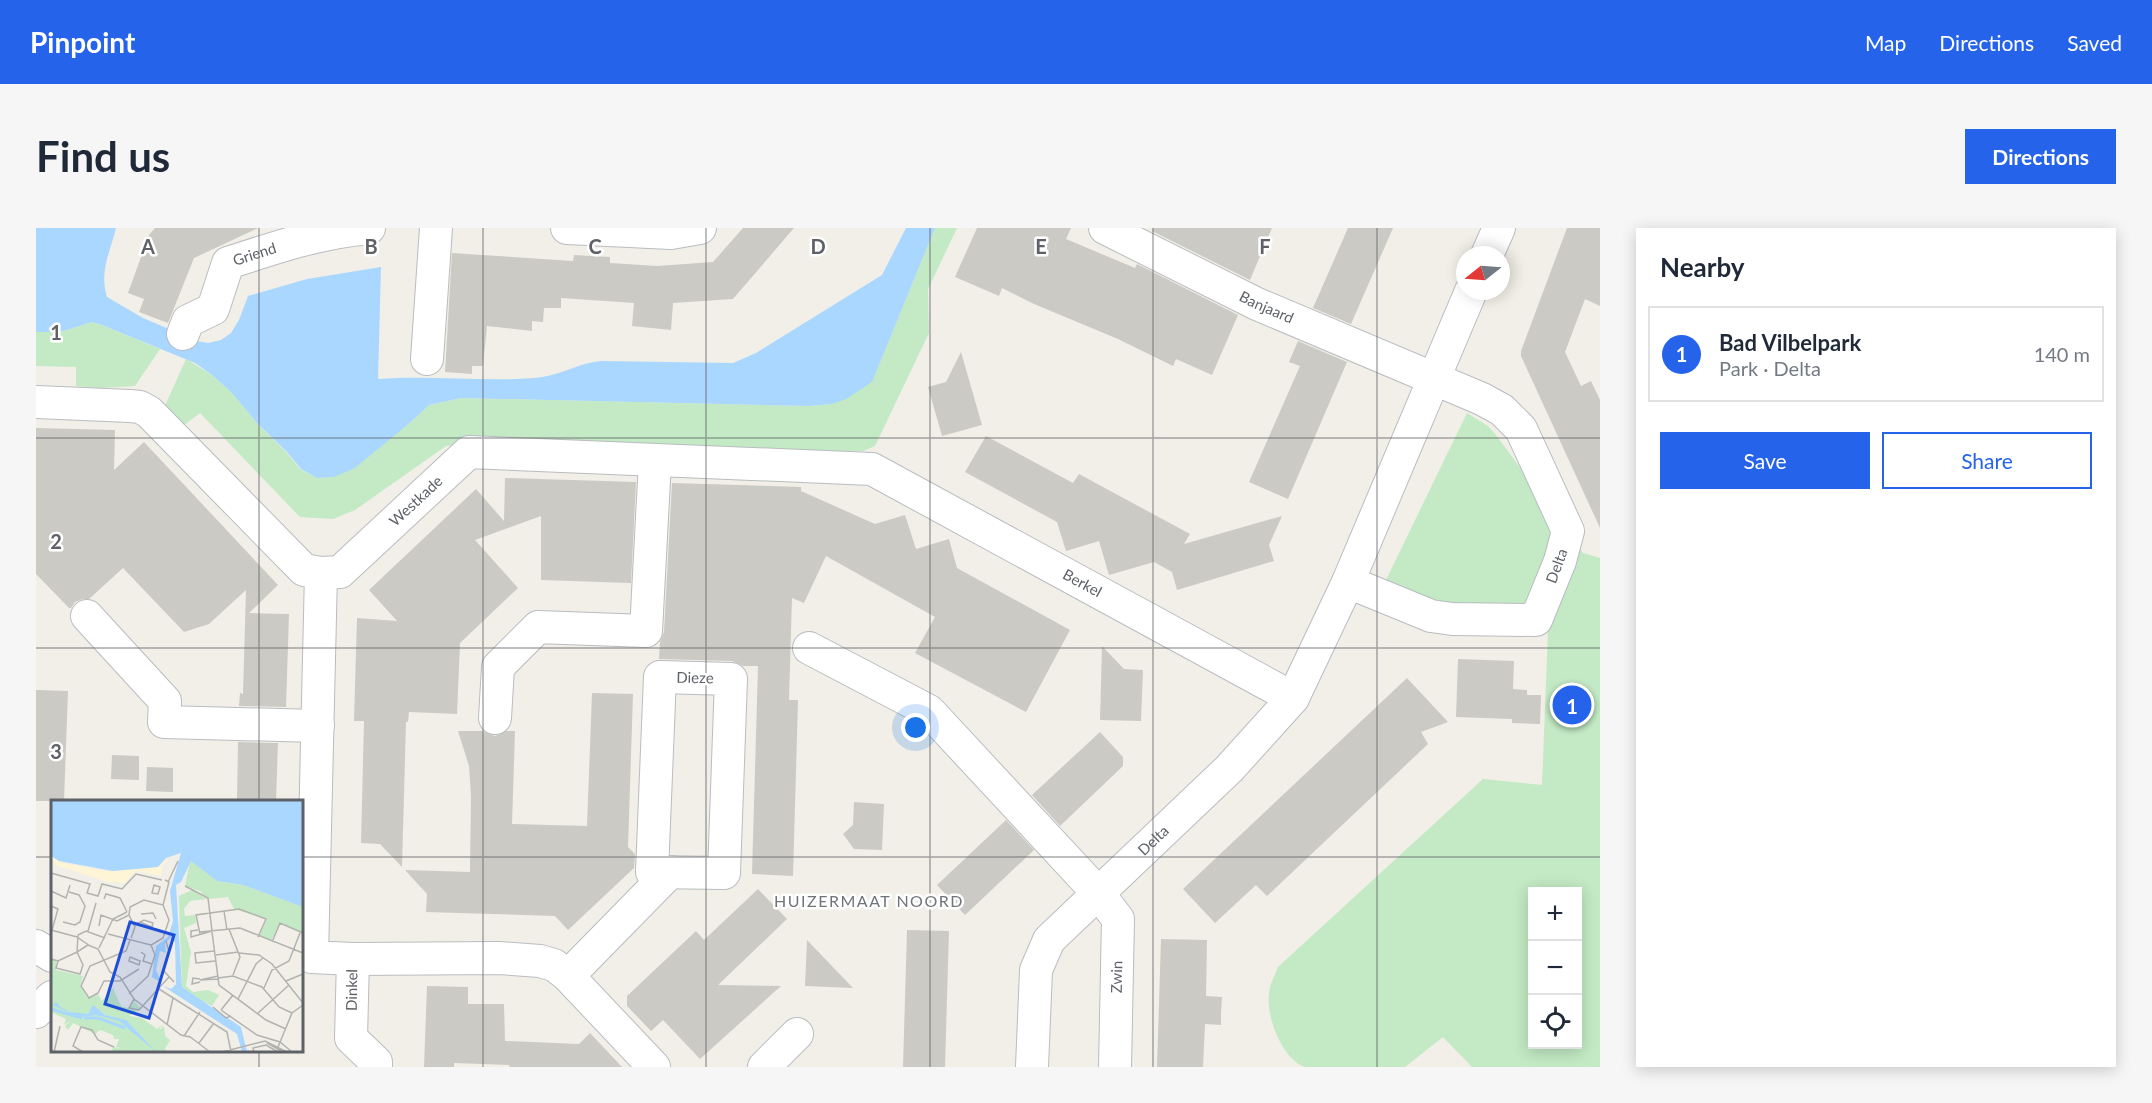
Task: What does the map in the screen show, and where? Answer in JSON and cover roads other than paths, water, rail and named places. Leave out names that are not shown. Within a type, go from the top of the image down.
[{"type":"street","name":"Griend","points":[[183,334],[188,321],[213,309],[228,263],[344,230],[369,228]]},
{"type":"street","points":[[427,359],[436,228]]},
{"type":"street","points":[[567,228],[671,233],[700,228]]},
{"type":"street","name":"Banjaard","points":[[1105,228],[1257,304],[1433,379]]},
{"type":"street","points":[[1491,246],[1499,228]]},
{"type":"street","name":"Delta","points":[[1032,1067],[1036,970],[1049,940],[1229,769],[1293,698],[1348,582],[1467,300]]},
{"type":"street","name":"Delta","points":[[1348,582],[1431,616],[1452,619],[1536,620],[1560,561],[1568,531],[1521,429],[1502,410],[1482,399],[1433,379]]},
{"type":"street","points":[[36,402],[130,406],[140,407],[149,412],[304,570],[321,573]]},
{"type":"street","name":"Westkade","points":[[321,573],[340,572],[469,452],[872,469]]},
{"type":"street","points":[[495,718],[498,667],[538,627],[646,631],[655,461]]},
{"type":"street","name":"Berkel","points":[[872,469],[1293,698]]},
{"type":"street","name":"Dinkel","points":[[321,573],[318,726],[307,960],[353,959],[351,1038],[376,1062],[376,1067]]},
{"type":"street","points":[[87,615],[165,701],[164,722],[318,726]]},
{"type":"street","points":[[809,648],[929,711],[1098,893]]},
{"type":"street","name":"Dieze","points":[[660,678],[731,679],[724,873],[670,872],[652,872],[660,678]]},
{"type":"street","points":[[568,976],[670,872]]},
{"type":"street","name":"Zwin","points":[[1098,893],[1118,919],[1115,1067]]},
{"type":"street","points":[[36,946],[51,955]]},
{"type":"street","points":[[353,959],[500,958],[540,961],[554,965],[568,976],[654,1067]]},
{"type":"street","points":[[36,1012],[51,998]]},
{"type":"street","points":[[764,1067],[797,1034]]},
{"type":"water","points":[[36,228],[116,228],[105,270],[107,297],[143,318],[197,341],[208,343],[221,340],[231,333],[239,320],[248,296],[307,279],[381,267],[378,379],[514,379],[543,377],[601,361],[733,363],[756,353],[882,275],[906,228],[935,228],[872,382],[846,399],[832,404],[808,406],[461,398],[429,405],[355,468],[334,477],[317,478],[301,469],[231,392],[195,363],[92,322],[60,332],[36,332]]},
{"type":"place","name":"Bad Vilbelpark","points":[[1572,705]]},
{"type":"district","name":"HUIZERMAAT NOORD","points":[[869,901]]}]
